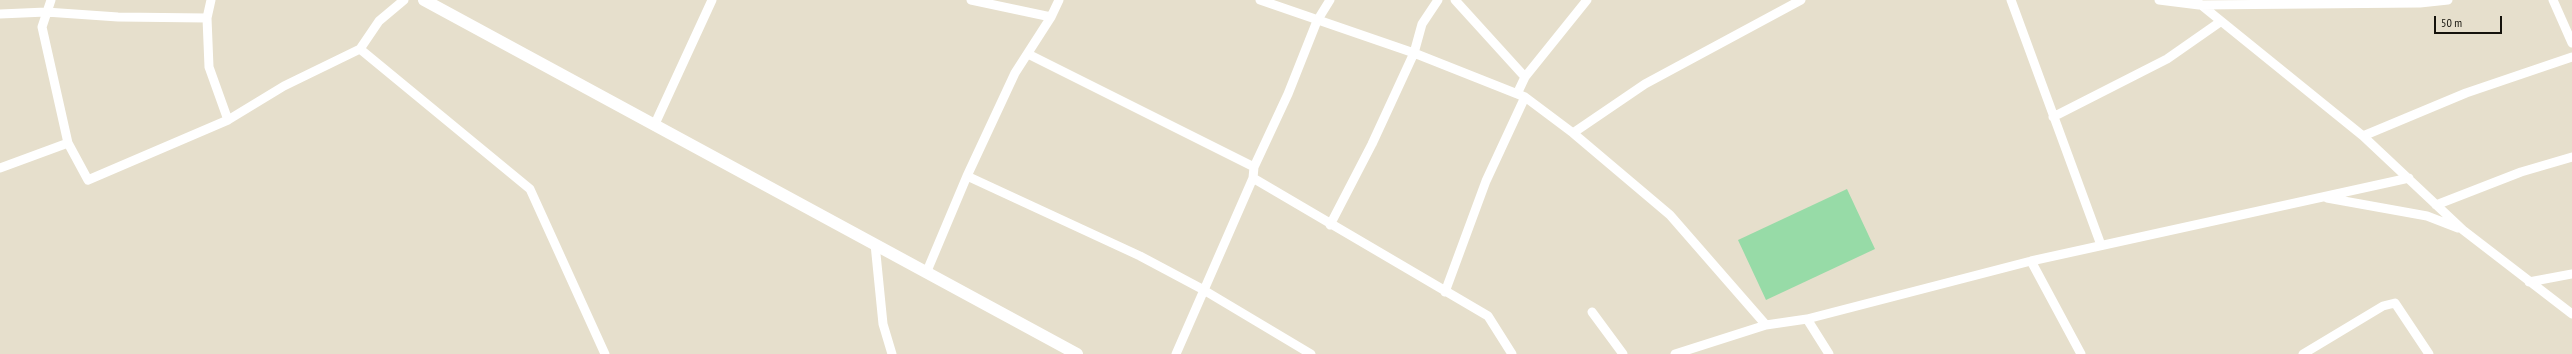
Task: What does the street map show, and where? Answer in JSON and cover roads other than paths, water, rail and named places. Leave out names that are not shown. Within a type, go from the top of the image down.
[{"type":"main road","points":[[424,0],[654,126],[927,271],[1076,354]]},
{"type":"street","points":[[50,0],[42,27],[68,144],[88,180],[228,120],[284,86],[360,49],[379,21],[404,0]]},
{"type":"street","points":[[211,0],[207,18],[209,67],[228,120]]},
{"type":"street","points":[[654,126],[712,0]]},
{"type":"street","points":[[971,0],[1051,17]]},
{"type":"street","points":[[927,271],[967,176],[1015,73],[1051,17],[1059,0]]},
{"type":"street","points":[[1260,0],[1317,21],[1414,53],[1521,95],[1573,133],[1670,215],[1766,324]]},
{"type":"street","points":[[1176,354],[1202,289],[1253,178],[1254,167],[1288,94],[1317,21],[1330,0]]},
{"type":"street","points":[[1330,225],[1372,144],[1414,53],[1422,24],[1438,0]]},
{"type":"street","points":[[1455,0],[1525,77]]},
{"type":"street","points":[[1445,292],[1486,181],[1521,95],[1525,77],[1587,0]]},
{"type":"street","points":[[1573,133],[1645,84],[1801,0]]},
{"type":"street","points":[[2012,0],[2053,117],[2101,245]]},
{"type":"street","points":[[2159,0],[2197,2],[2420,3],[2448,0]]},
{"type":"street","points":[[2553,0],[2572,42]]},
{"type":"street","points":[[2197,2],[2363,136],[2463,230],[2572,314]]},
{"type":"street","points":[[0,14],[46,12],[118,17],[207,18]]},
{"type":"street","points":[[2053,117],[2167,59],[2220,22]]},
{"type":"street","points":[[360,49],[530,189],[605,354]]},
{"type":"street","points":[[1028,54],[1254,167]]},
{"type":"street","points":[[2363,136],[2466,93],[2572,57]]},
{"type":"street","points":[[0,168],[68,144]]},
{"type":"street","points":[[2436,205],[2521,172],[2572,156]]},
{"type":"street","points":[[967,176],[1140,256],[1202,289],[1311,354]]},
{"type":"street","points":[[1253,178],[1330,225],[1488,316],[1512,354]]},
{"type":"street","points":[[1675,354],[1766,324],[1807,319],[2031,261],[2409,178]]},
{"type":"street","points":[[2322,197],[2427,216],[2463,230]]},
{"type":"street","points":[[875,244],[883,324],[892,354]]},
{"type":"street","points":[[2031,261],[2081,354]]},
{"type":"street","points":[[2529,282],[2572,274]]},
{"type":"street","points":[[2303,354],[2383,306],[2395,303],[2430,354]]},
{"type":"street","points":[[1592,312],[1623,354]]},
{"type":"street","points":[[1807,319],[1829,354]]}]
